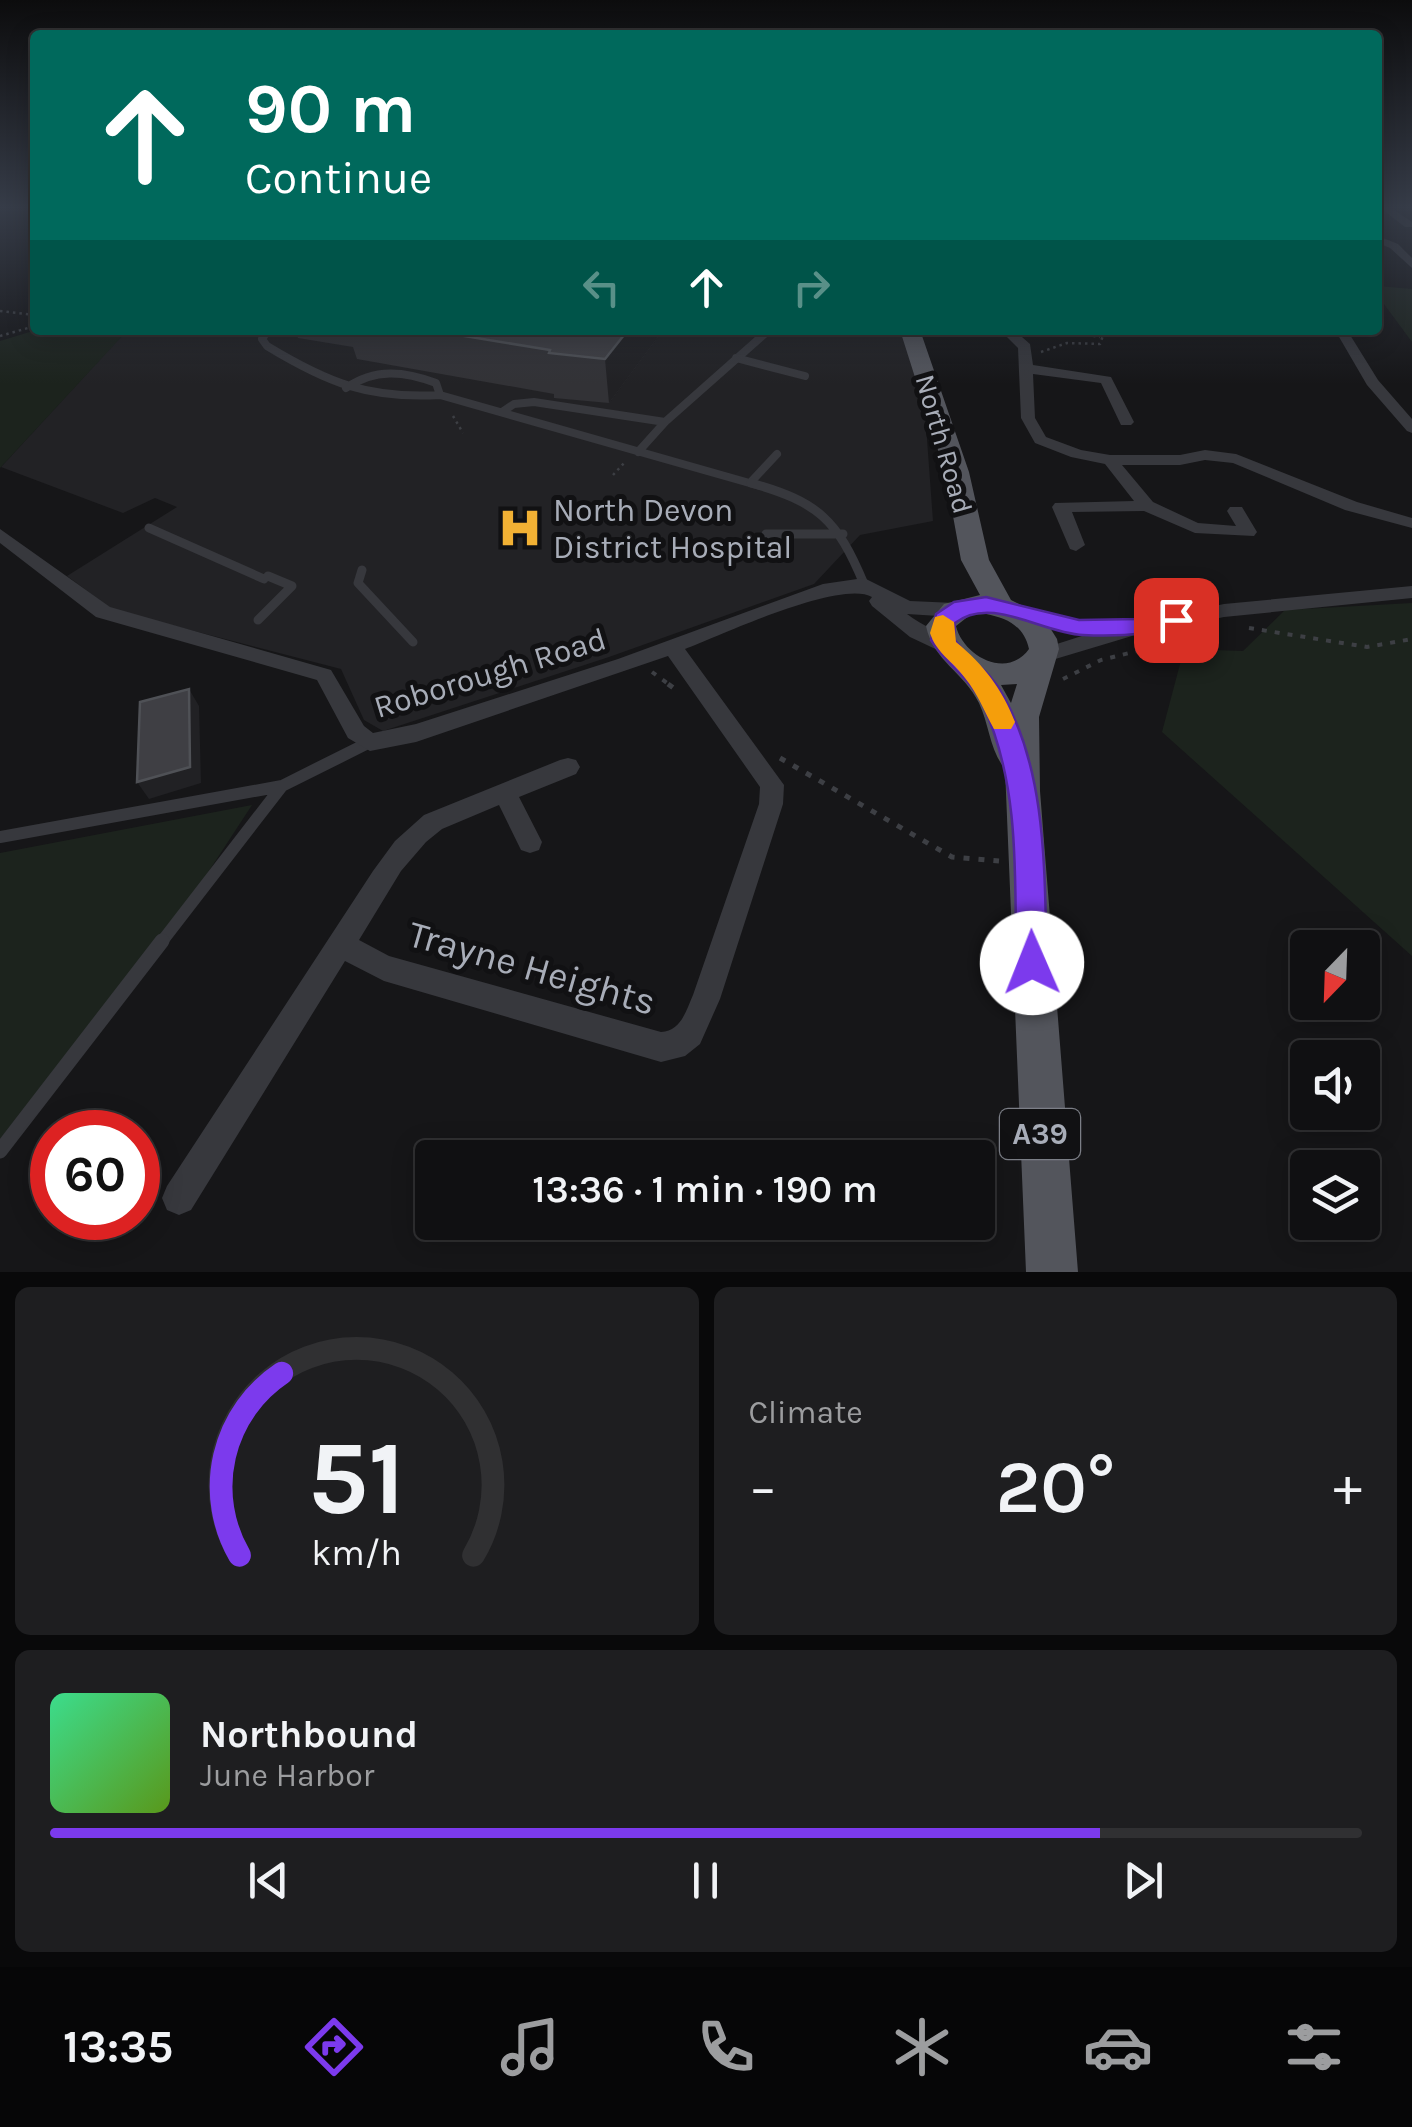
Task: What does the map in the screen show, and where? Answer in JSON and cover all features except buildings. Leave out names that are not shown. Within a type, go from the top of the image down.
[{"type":"main road","name":"North Road","points":[[912,335],[958,472],[974,560],[1010,610],[1041,634],[1047,666]]},
{"type":"main road","name":"North Road","points":[[958,657],[941,626],[958,608],[974,560]]},
{"type":"main road","points":[[958,608],[1010,610]]},
{"type":"main road","points":[[958,657],[1011,674],[1047,666]]},
{"type":"main road","name":"A39","points":[[958,657],[994,700],[1022,791]]},
{"type":"main road","name":"A39","points":[[1047,666],[1023,717],[1022,791],[1052,1272]]},
{"type":"street","points":[[1012,335],[1025,347],[1028,418],[1040,440],[1077,454],[1110,460],[1180,460],[1205,455],[1236,459],[1351,506],[1412,523]]},
{"type":"street","points":[[1344,335],[1372,382],[1412,428]]},
{"type":"street","points":[[1028,362],[1106,380],[1126,422]]},
{"type":"street","points":[[1110,460],[1147,506]]},
{"type":"street","points":[[1076,545],[1062,507],[1147,506],[1195,528],[1248,532],[1236,511]]},
{"type":"street","name":"Roborough Road","points":[[0,534],[103,612],[324,675],[356,732],[370,742],[416,733],[823,590],[868,588],[906,607],[958,608]]},
{"type":"street","points":[[868,588],[888,611],[958,657]]},
{"type":"street","points":[[1047,666],[1074,643],[1139,626],[1288,600],[1412,592]]},
{"type":"street","points":[[1010,610],[1079,628],[1139,626]]},
{"type":"street","name":"Trayne Heights","points":[[340,944],[384,968],[661,1047],[674,1046],[690,1034],[706,999],[771,804],[772,784],[672,646]]},
{"type":"street","name":"Trayne Heights","points":[[179,1198],[399,850],[432,822],[568,767]]},
{"type":"street","points":[[505,793],[530,842]]},
{"type":"lane","points":[[265,335],[262,340],[268,346],[346,388],[378,398],[440,395],[750,483],[813,505],[827,514],[843,534],[868,588]]},
{"type":"lane","points":[[638,452],[665,422],[763,335]]},
{"type":"lane","points":[[736,358],[805,376]]},
{"type":"lane","points":[[346,388],[368,376],[403,372],[436,383],[440,395]]},
{"type":"lane","points":[[366,407],[378,398]]},
{"type":"lane","points":[[502,412],[514,404],[534,402],[665,422]]},
{"type":"lane","points":[[750,483],[777,454]]},
{"type":"lane","points":[[148,528],[292,586],[258,620]]},
{"type":"lane","points":[[766,534],[843,534]]},
{"type":"lane","points":[[362,570],[358,583],[364,593],[413,642]]},
{"type":"lane","points":[[0,837],[282,786],[370,742]]},
{"type":"lane","points":[[0,1151],[282,786]]},
{"type":"path","points":[[0,310],[30,314]]},
{"type":"path","points":[[0,336],[30,327]]},
{"type":"path","points":[[1089,335],[1105,335]]},
{"type":"path","points":[[1028,362],[1067,343],[1100,344],[1100,337]]},
{"type":"path","points":[[613,475],[624,464]]},
{"type":"path","points":[[1239,626],[1367,647],[1412,639]]},
{"type":"path","points":[[1047,666],[1101,660],[1222,630]]},
{"type":"path","points":[[638,662],[686,696]]},
{"type":"path","points":[[733,731],[952,857],[1029,865]]},
{"type":"shaded area","points":[[1382,286],[1412,289],[1412,342],[1382,301]]},
{"type":"shaded area","points":[[30,332],[30,335],[123,335],[0,468],[0,341]]},
{"type":"shaded area","name":"North Devon District Hospital","points":[[122,335],[919,335],[933,521],[860,535],[814,584],[383,731],[364,720],[341,669],[113,610],[67,576],[177,507],[155,498],[123,513],[1,467]]},
{"type":"shaded area","points":[[1412,603],[1412,956],[1162,732],[1184,649],[1243,651],[1285,610]]},
{"type":"shaded area","points":[[252,805],[203,880],[0,1139],[0,853]]},
{"type":"slow traffic","points":[[943,622],[941,633],[946,647],[970,667],[994,700],[1003,722]]},
{"type":"place","name":"North Devon District Hospital","points":[[520,528]]},
{"type":"route","points":[[1032,963],[1029,865],[1014,754],[994,700],[970,667],[946,647],[941,626],[948,614],[973,604],[1000,606],[1021,615],[1079,628],[1176,620]]}]
